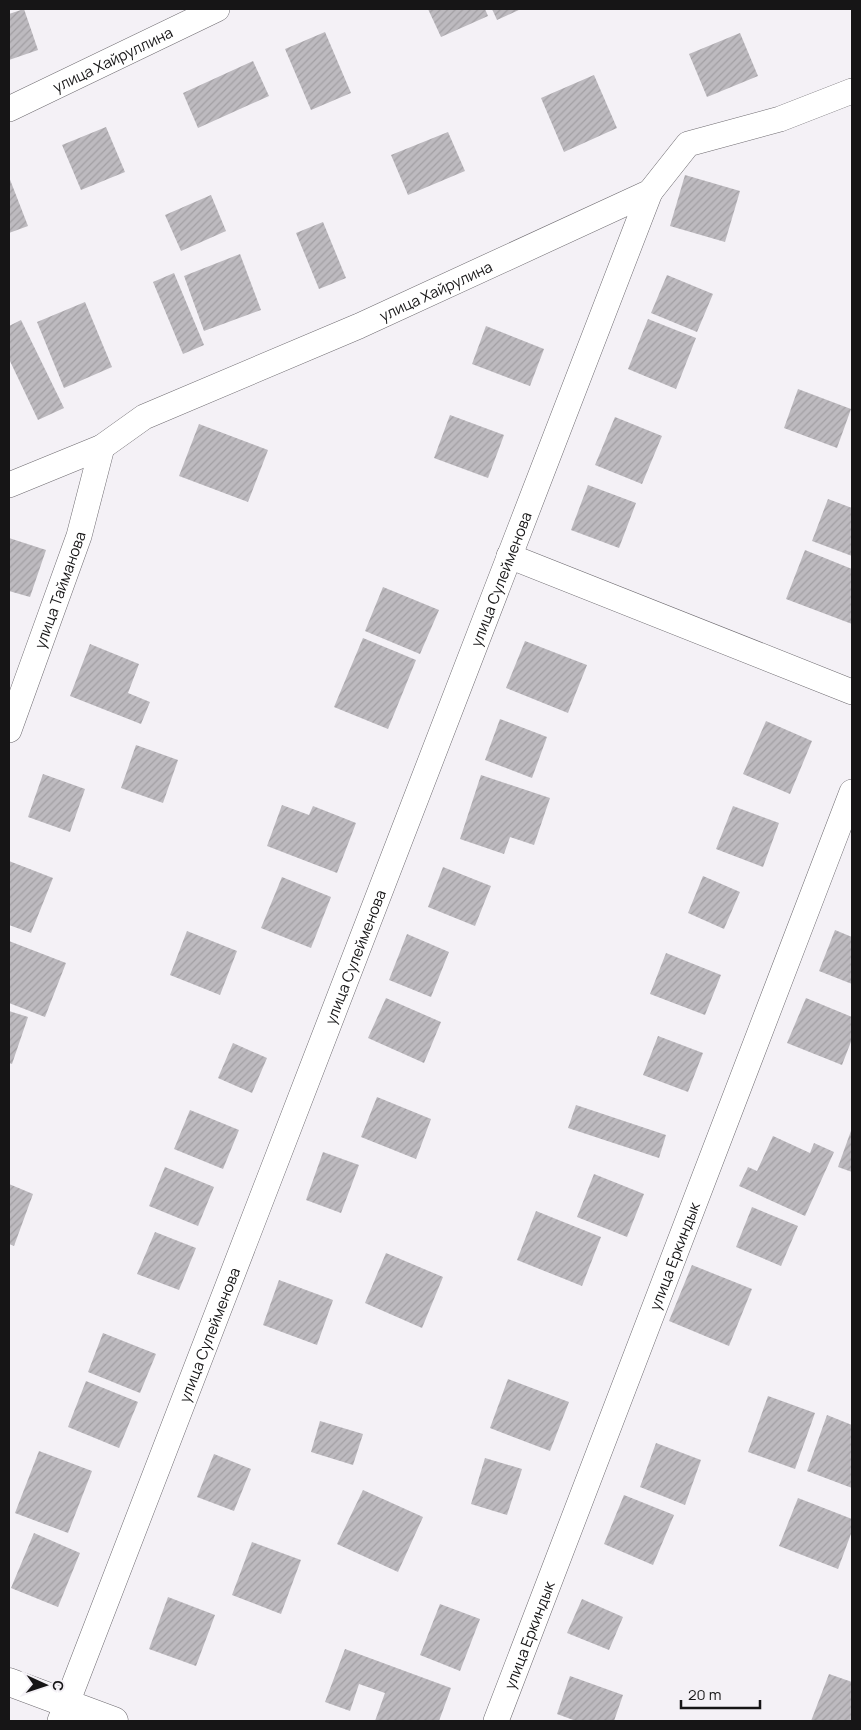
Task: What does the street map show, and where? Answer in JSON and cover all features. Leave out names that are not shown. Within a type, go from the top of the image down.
[{"type":"street","name":"улица Хайруллина","points":[[9,109],[216,9]]},
{"type":"street","name":"улица Хайрулина","points":[[9,485],[102,447],[144,417],[359,326],[650,192],[688,144],[780,119],[852,91]]},
{"type":"street","name":"улица Сулейменова","points":[[63,1712],[650,192]]},
{"type":"street","name":"улица Тайманова","points":[[9,730],[79,536],[102,447]]},
{"type":"street","points":[[509,556],[852,692]]},
{"type":"street","name":"улица Еркиндык","points":[[496,1721],[852,792]]},
{"type":"street","points":[[9,1682],[63,1712],[114,1721]]},
{"type":"building","points":[[24,9],[38,50],[9,60],[9,14]]},
{"type":"building","points":[[428,9],[485,9],[488,16],[441,37]]},
{"type":"building","points":[[492,9],[521,9],[497,20]]},
{"type":"building","points":[[325,32],[351,93],[311,110],[285,49]]},
{"type":"building","points":[[740,33],[758,76],[707,97],[689,54]]},
{"type":"building","points":[[253,61],[269,96],[198,128],[183,93]]},
{"type":"building","points":[[594,75],[617,128],[564,152],[541,98]]},
{"type":"building","points":[[106,127],[125,172],[81,190],[62,145]]},
{"type":"building","points":[[448,132],[465,171],[408,195],[391,155]]},
{"type":"building","points":[[685,175],[740,191],[725,242],[670,226]]},
{"type":"building","points":[[9,177],[28,226],[9,233]]},
{"type":"building","points":[[211,195],[226,231],[181,251],[165,215]]},
{"type":"building","points":[[323,222],[346,278],[319,289],[296,233]]},
{"type":"building","points":[[240,254],[261,310],[204,331],[184,276]]},
{"type":"building","points":[[174,273],[204,345],[183,354],[153,282]]},
{"type":"building","points":[[667,275],[713,294],[697,332],[651,313]]},
{"type":"building","points":[[85,302],[112,367],[64,388],[37,322]]},
{"type":"building","points":[[648,319],[696,338],[676,389],[628,369]]},
{"type":"building","points":[[21,320],[64,408],[38,420],[9,359],[9,326]]},
{"type":"building","points":[[486,326],[544,349],[530,386],[472,364]]},
{"type":"building","points":[[798,389],[851,409],[837,448],[784,428]]},
{"type":"building","points":[[450,415],[504,435],[488,478],[434,458]]},
{"type":"building","points":[[615,417],[662,436],[642,484],[595,465]]},
{"type":"building","points":[[199,424],[268,450],[248,502],[179,476]]},
{"type":"building","points":[[588,485],[636,503],[619,548],[571,530]]},
{"type":"building","points":[[828,499],[852,508],[852,556],[812,541]]},
{"type":"building","points":[[9,538],[46,550],[30,597],[9,591]]},
{"type":"building","points":[[805,550],[852,569],[852,624],[786,599]]},
{"type":"building","points":[[383,587],[439,610],[420,654],[365,631]]},
{"type":"building","points":[[363,638],[416,660],[388,729],[334,707]]},
{"type":"building","points":[[525,641],[587,665],[568,713],[506,688]]},
{"type":"building","points":[[90,644],[139,664],[128,693],[150,702],[141,724],[70,696]]},
{"type":"building","points":[[500,719],[547,737],[532,778],[485,760]]},
{"type":"building","points":[[766,721],[812,741],[790,794],[743,774]]},
{"type":"building","points":[[136,745],[178,760],[163,803],[121,788]]},
{"type":"building","points":[[43,774],[85,789],[70,832],[28,817]]},
{"type":"building","points":[[481,775],[550,798],[534,845],[510,837],[504,854],[460,839]]},
{"type":"building","points":[[282,805],[309,815],[313,806],[356,823],[337,873],[267,846]]},
{"type":"building","points":[[733,806],[779,823],[763,867],[716,849]]},
{"type":"building","points":[[9,861],[53,878],[31,933],[9,925]]},
{"type":"building","points":[[443,867],[491,886],[475,926],[428,907]]},
{"type":"building","points":[[703,876],[740,892],[724,929],[688,913]]},
{"type":"building","points":[[282,877],[331,897],[311,948],[261,928]]},
{"type":"building","points":[[835,930],[852,937],[852,984],[819,971]]},
{"type":"building","points":[[187,931],[237,951],[220,995],[170,975]]},
{"type":"building","points":[[407,934],[449,952],[431,997],[389,980]]},
{"type":"building","points":[[9,941],[66,963],[45,1017],[9,1003]]},
{"type":"building","points":[[666,953],[721,975],[705,1015],[650,994]]},
{"type":"building","points":[[386,998],[441,1022],[424,1063],[368,1038]]},
{"type":"building","points":[[806,998],[852,1017],[852,1039],[842,1065],[787,1043]]},
{"type":"building","points":[[9,1011],[28,1017],[12,1064],[9,1063]]},
{"type":"building","points":[[658,1036],[703,1053],[688,1092],[643,1075]]},
{"type":"building","points":[[233,1043],[267,1058],[252,1093],[218,1078]]},
{"type":"building","points":[[377,1097],[431,1119],[416,1159],[361,1137]]},
{"type":"building","points":[[576,1105],[666,1135],[659,1158],[568,1128]]},
{"type":"building","points":[[190,1110],[239,1130],[223,1169],[174,1149]]},
{"type":"building","points":[[852,1128],[852,1172],[838,1167]]},
{"type":"building","points":[[773,1136],[810,1153],[814,1143],[834,1152],[805,1216],[739,1186],[748,1167],[757,1171]]},
{"type":"building","points":[[323,1152],[359,1165],[341,1213],[306,1200]]},
{"type":"building","points":[[165,1167],[214,1187],[198,1226],[149,1206]]},
{"type":"building","points":[[594,1174],[644,1194],[627,1237],[577,1217]]},
{"type":"building","points":[[9,1184],[33,1194],[14,1246],[9,1244]]},
{"type":"building","points":[[752,1207],[798,1226],[781,1266],[736,1247]]},
{"type":"building","points":[[536,1211],[601,1237],[582,1286],[517,1260]]},
{"type":"building","points":[[155,1232],[196,1248],[179,1290],[137,1274]]},
{"type":"building","points":[[386,1253],[443,1277],[422,1328],[365,1303]]},
{"type":"building","points":[[692,1265],[752,1289],[729,1346],[669,1321]]},
{"type":"building","points":[[279,1280],[333,1300],[317,1345],[263,1325]]},
{"type":"building","points":[[103,1333],[156,1354],[140,1393],[88,1372]]},
{"type":"building","points":[[508,1379],[569,1402],[550,1451],[490,1428]]},
{"type":"building","points":[[86,1381],[138,1402],[119,1448],[68,1427]]},
{"type":"building","points":[[768,1396],[815,1413],[795,1469],[748,1452]]},
{"type":"building","points":[[827,1415],[852,1425],[852,1488],[807,1471]]},
{"type":"building","points":[[320,1421],[363,1434],[353,1465],[311,1452]]},
{"type":"building","points":[[656,1443],[701,1460],[685,1505],[640,1487]]},
{"type":"building","points":[[39,1451],[92,1471],[68,1533],[15,1513]]},
{"type":"building","points":[[214,1454],[251,1469],[234,1511],[197,1497]]},
{"type":"building","points":[[485,1458],[522,1469],[507,1515],[471,1504]]},
{"type":"building","points":[[363,1490],[423,1517],[398,1572],[337,1544]]},
{"type":"building","points":[[624,1495],[674,1515],[653,1565],[604,1544]]},
{"type":"building","points":[[798,1498],[852,1519],[852,1531],[838,1569],[779,1546]]},
{"type":"building","points":[[34,1533],[80,1553],[58,1607],[11,1588]]},
{"type":"building","points":[[252,1542],[301,1560],[281,1614],[232,1595]]},
{"type":"building","points":[[168,1597],[215,1615],[196,1666],[149,1649]]},
{"type":"building","points":[[582,1599],[623,1617],[609,1650],[567,1633]]},
{"type":"building","points":[[440,1604],[480,1619],[460,1671],[420,1655]]},
{"type":"building","points":[[345,1649],[451,1688],[439,1721],[375,1721],[385,1693],[359,1684],[350,1711],[325,1702]]},
{"type":"building","points":[[829,1674],[852,1682],[852,1721],[811,1721]]},
{"type":"building","points":[[570,1676],[623,1695],[614,1721],[576,1721],[557,1714]]}]
